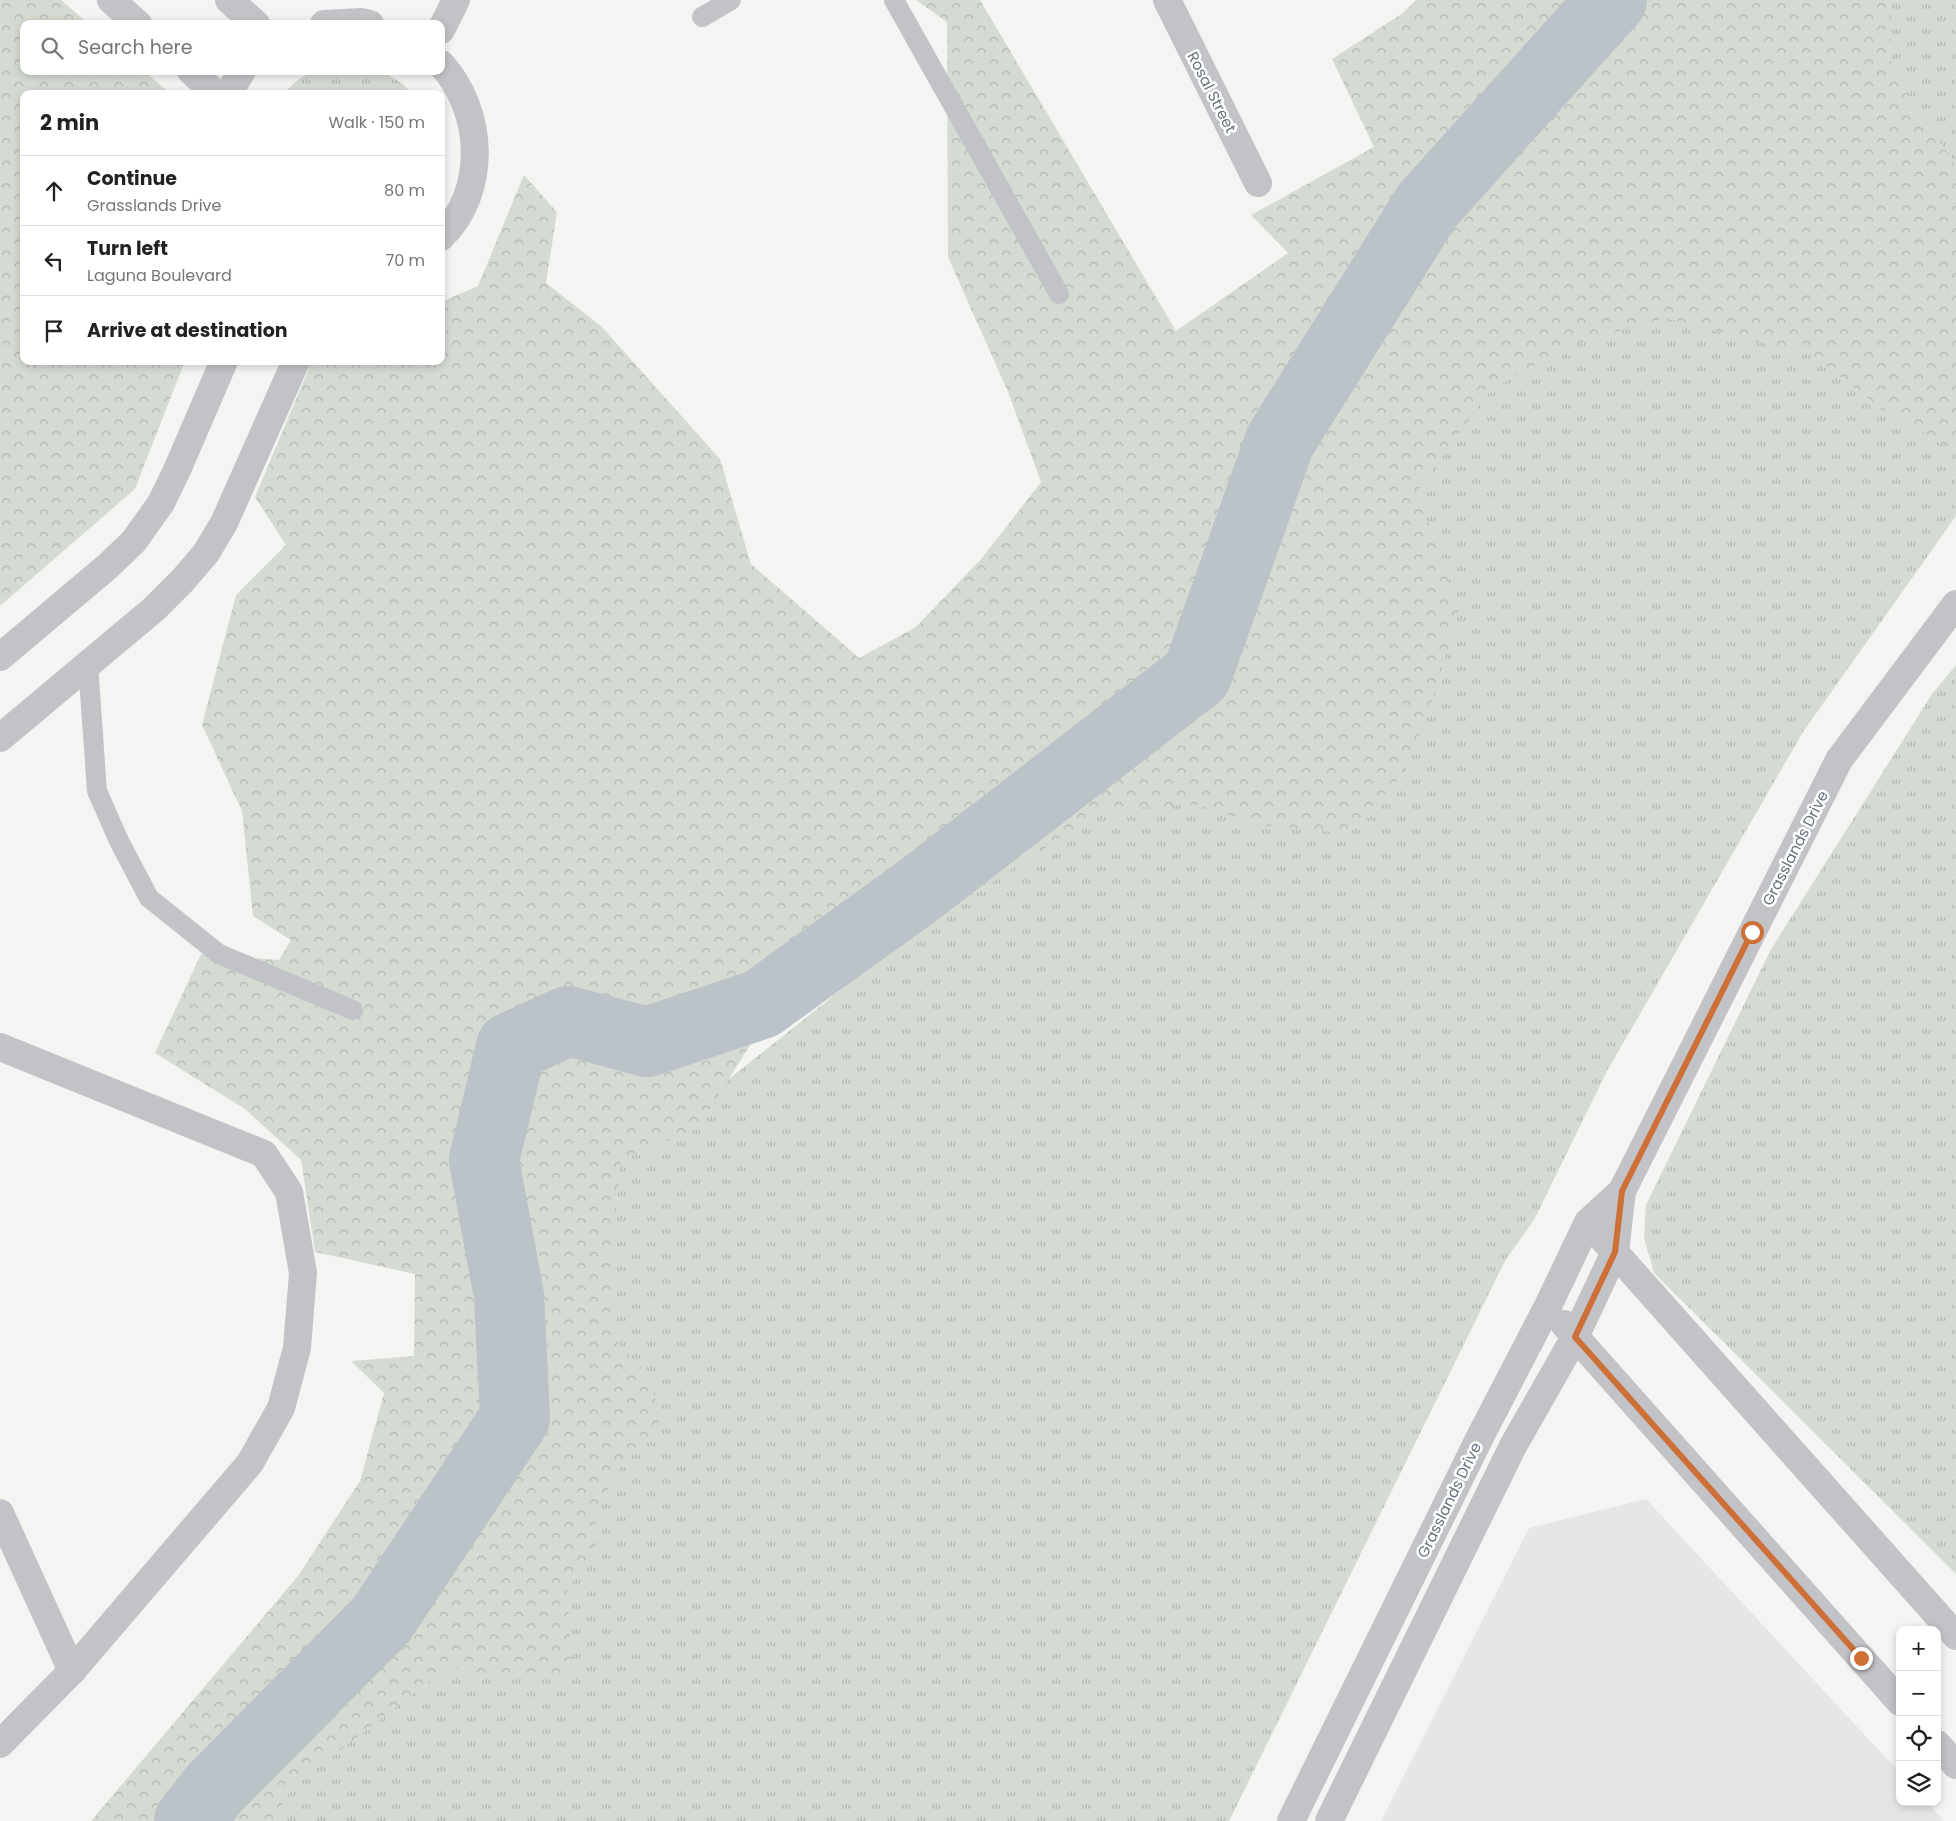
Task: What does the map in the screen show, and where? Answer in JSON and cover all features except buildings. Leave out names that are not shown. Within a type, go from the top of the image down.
[{"type":"street","points":[[111,0],[134,20]]},
{"type":"street","points":[[229,0],[252,20]]},
{"type":"street","points":[[445,22],[456,0]]},
{"type":"street","name":"Rosal Street","points":[[1167,0],[1258,183]]},
{"type":"street","points":[[344,20],[368,15]]},
{"type":"street","points":[[445,68],[453,77],[468,106],[475,138],[474,170],[465,202],[445,233]]},
{"type":"street","points":[[195,75],[212,90]]},
{"type":"street","points":[[230,90],[240,75]]},
{"type":"street","points":[[0,656],[108,566],[134,541],[161,503],[178,470],[222,365]]},
{"type":"street","points":[[0,738],[154,609],[183,580],[206,553],[224,523],[294,365]]},
{"type":"street","name":"Grasslands Drive","points":[[1329,1821],[1513,1446],[1575,1337],[1615,1252],[1622,1191],[1839,760],[1956,604]]},
{"type":"street","points":[[0,1047],[264,1154],[289,1192],[303,1272],[297,1348],[281,1408],[250,1463],[72,1671],[0,1744]]},
{"type":"street","name":"Grasslands Drive","points":[[1291,1821],[1588,1222],[1622,1191]]},
{"type":"street","points":[[1588,1222],[1956,1636]]},
{"type":"street","points":[[1548,1306],[1896,1698]]},
{"type":"street","points":[[0,1513],[72,1671]]},
{"type":"street","points":[[1941,1748],[1956,1765]]},
{"type":"lane","points":[[702,17],[730,0]]},
{"type":"lane","points":[[894,0],[1059,294]]},
{"type":"lane","points":[[88,664],[96,791],[119,841],[149,898],[219,954],[353,1010]]},
{"type":"shaded area","points":[[1646,1499],[1896,1769],[1896,1806],[1931,1806],[1944,1821],[1381,1821],[1529,1528]]},
{"type":"green space","points":[[0,0],[61,0],[84,20],[20,20],[20,75],[149,75],[166,90],[20,90],[20,365],[183,365],[135,489],[0,606]]},
{"type":"green space","points":[[916,0],[980,0],[1176,331],[1288,253],[1251,215],[1374,147],[1332,59],[1403,13],[1416,0],[1892,0],[1890,60],[1911,102],[1953,160],[1956,171],[1956,444],[1947,446],[1880,408],[1814,356],[1664,318],[1568,346],[1490,391],[1417,491],[1459,610],[1430,709],[1401,777],[1345,833],[1260,825],[1195,804],[1103,810],[756,1036],[697,1129],[621,1159],[610,1270],[612,1337],[652,1379],[660,1430],[626,1459],[596,1509],[594,1561],[567,1587],[573,1678],[509,1680],[449,1667],[294,1785],[272,1821],[91,1821],[298,1576],[360,1481],[384,1393],[351,1361],[414,1356],[415,1274],[315,1252],[301,1160],[245,1109],[155,1053],[201,954],[279,960],[291,940],[253,916],[242,811],[202,725],[236,595],[286,545],[255,497],[310,365],[445,365],[445,300],[478,286],[524,175],[557,212],[546,283],[601,326],[720,459],[751,564],[859,658],[916,627],[982,558],[1041,482],[1008,392],[948,257],[947,22]]},
{"type":"green space","points":[[1605,0],[1956,0],[1956,516],[1803,732],[1607,1071],[1534,1220],[1506,1259],[1229,1821],[248,1821],[562,1068],[729,1079],[1250,664]]},
{"type":"green space","points":[[306,75],[388,75],[403,84],[408,90],[287,90]]},
{"type":"green space","points":[[1956,665],[1956,1574],[1654,1273],[1644,1238],[1646,1205],[1770,951],[1932,694]]},
{"type":"waterway","points":[[189,1821],[214,1789],[382,1619],[515,1418],[509,1296],[484,1160],[511,1047],[568,1021],[647,1042],[761,1004],[919,890],[1197,675],[1280,441],[1427,206],[1612,0]]},
{"type":"route","points":[[1752,932],[1622,1191],[1615,1252],[1575,1337],[1861,1658]]}]
